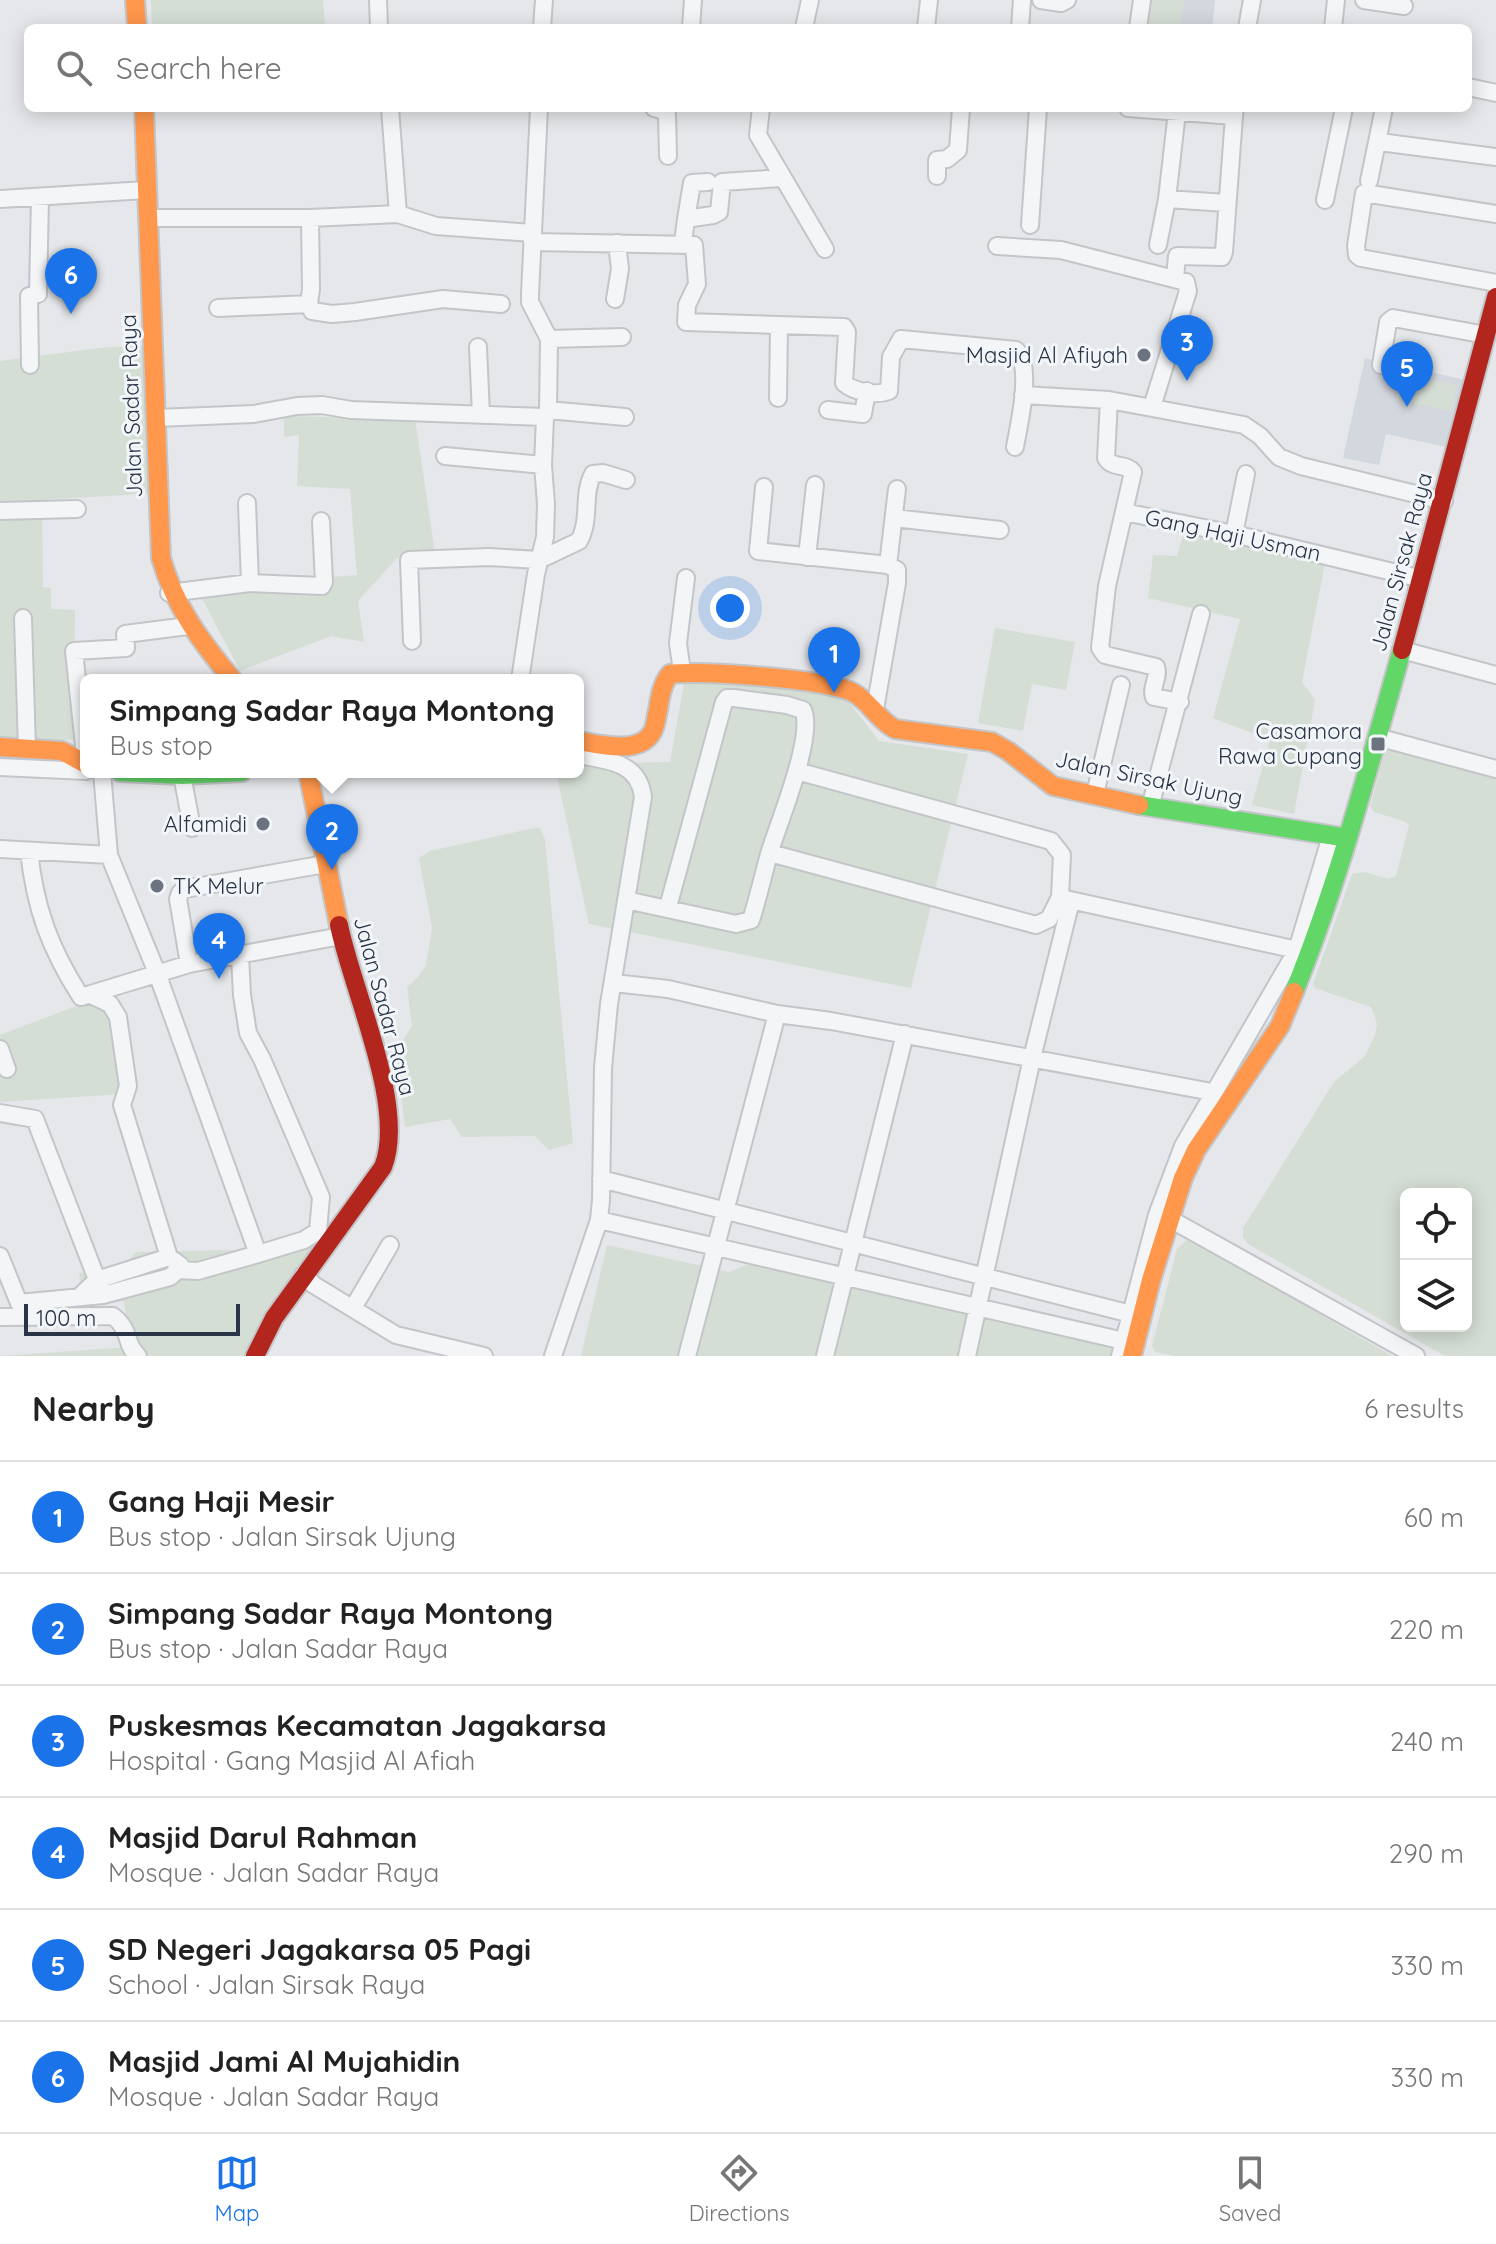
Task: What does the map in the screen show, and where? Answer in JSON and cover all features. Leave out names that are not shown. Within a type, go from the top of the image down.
[{"type":"street","points":[[135,0],[137,24]]},
{"type":"street","points":[[378,0],[379,24]]},
{"type":"street","points":[[542,24],[544,0]]},
{"type":"street","points":[[691,24],[693,0]]},
{"type":"street","points":[[805,24],[809,0]]},
{"type":"street","points":[[926,24],[929,0]]},
{"type":"street","points":[[1020,24],[1022,0]]},
{"type":"street","points":[[1041,0],[1061,3],[1067,0]]},
{"type":"street","points":[[1139,24],[1142,0]]},
{"type":"street","points":[[1248,24],[1252,0]]},
{"type":"street","points":[[1333,24],[1336,0]]},
{"type":"street","points":[[1364,0],[1404,6]]},
{"type":"street","points":[[1472,88],[1496,93]]},
{"type":"street","name":"Jalan Sadar Raya","points":[[144,112],[161,558],[169,593],[188,626],[228,674]]},
{"type":"street","points":[[390,112],[398,214]]},
{"type":"street","points":[[521,674],[545,537],[546,511],[543,465],[549,339],[530,302],[539,112]]},
{"type":"street","points":[[664,112],[667,115],[668,156]]},
{"type":"street","points":[[761,112],[758,135],[825,249]]},
{"type":"street","points":[[937,176],[937,160],[947,159],[958,150],[961,112]]},
{"type":"street","points":[[1030,225],[1038,112]]},
{"type":"street","points":[[1158,245],[1167,199],[1177,112],[1235,112],[1222,257],[1177,256],[1175,278]]},
{"type":"street","points":[[1325,200],[1343,112]]},
{"type":"street","points":[[1369,181],[1383,112]]},
{"type":"street","points":[[1387,143],[1496,157]]},
{"type":"street","points":[[686,219],[719,212],[722,182],[782,178]]},
{"type":"street","points":[[683,243],[692,183],[708,182]]},
{"type":"street","points":[[0,199],[146,190]]},
{"type":"street","points":[[1496,214],[1364,193],[1356,246],[1357,255],[1361,258],[1496,283]]},
{"type":"street","points":[[30,365],[29,296],[38,294],[40,198]]},
{"type":"street","points":[[1167,199],[1226,203]]},
{"type":"street","points":[[147,218],[310,218],[398,214],[436,226],[532,238],[694,245],[697,284],[685,315],[688,324],[844,327],[847,332],[844,383],[858,391],[885,394],[889,391],[891,357],[897,343],[907,338],[1016,350],[1024,360],[1023,395],[1015,447]]},
{"type":"street","points":[[310,218],[309,304],[312,311],[332,314],[443,299],[501,304]]},
{"type":"street","points":[[615,299],[620,269],[617,243]]},
{"type":"street","points":[[997,246],[1061,250],[1186,282],[1188,291],[1152,407]]},
{"type":"street","name":"Jalan Sirsak Raya","points":[[1125,1351],[1196,1150],[1270,1042],[1289,1008],[1312,947],[1339,837],[1377,737],[1402,650],[1489,333],[1496,297]]},
{"type":"street","points":[[218,308],[309,304]]},
{"type":"street","points":[[1381,365],[1388,322],[1393,318],[1489,333]]},
{"type":"street","points":[[778,398],[779,325]]},
{"type":"street","points":[[549,339],[622,337]]},
{"type":"street","points":[[478,347],[481,415]]},
{"type":"street","points":[[828,410],[863,414],[867,391]]},
{"type":"street","points":[[1023,395],[1109,400],[1194,410],[1244,425],[1260,436],[1279,457],[1301,466],[1444,501]]},
{"type":"street","name":"Gang Haji Usman","points":[[1109,400],[1106,458],[1112,465],[1127,467],[1133,472],[1124,512],[1234,534],[1422,579]]},
{"type":"street","points":[[156,418],[254,414],[322,405],[351,410],[625,417]]},
{"type":"street","points":[[445,456],[543,465]]},
{"type":"street","points":[[412,641],[409,560],[489,557],[539,560],[579,541],[585,527],[593,474],[603,473],[626,480]]},
{"type":"street","points":[[1234,534],[1246,474]]},
{"type":"street","points":[[807,557],[815,485]]},
{"type":"street","points":[[764,487],[756,549],[762,553],[888,565],[897,570],[875,709]]},
{"type":"street","points":[[888,565],[897,489]]},
{"type":"street","points":[[247,503],[250,583]]},
{"type":"street","points":[[0,511],[77,509]]},
{"type":"street","points":[[1124,512],[1107,586],[1100,648],[1105,655],[1156,667],[1158,674],[1153,688],[1154,697],[1180,702]]},
{"type":"street","points":[[894,518],[1000,530]]},
{"type":"street","points":[[169,593],[250,583],[322,586],[321,521]]},
{"type":"street","points":[[584,749],[628,746],[648,739],[653,733],[665,680],[672,674],[682,672],[678,643],[686,578]]},
{"type":"street","points":[[1150,807],[1201,614]]},
{"type":"street","points":[[23,618],[27,749]]},
{"type":"street","points":[[80,708],[74,651],[126,648],[125,634],[188,626]]},
{"type":"street","points":[[1402,650],[1496,675]]},
{"type":"street","name":"Jalan Sirsak Ujung","points":[[682,672],[835,687],[858,695],[895,729],[1004,746],[1038,779],[1053,786],[1150,807],[1339,837]]},
{"type":"street","points":[[1095,794],[1121,685]]},
{"type":"street","points":[[626,900],[668,907],[728,923],[748,922],[797,771],[805,730],[803,710],[787,705],[727,698],[720,713],[668,907]]},
{"type":"street","points":[[1377,737],[1496,769]]},
{"type":"street","points":[[0,747],[62,751],[80,761]]},
{"type":"street","points":[[553,1356],[599,1220],[603,1068],[609,1004],[642,805],[642,788],[635,774],[617,762],[584,750]]},
{"type":"street","points":[[0,767],[80,771]]},
{"type":"street","points":[[797,771],[1051,841],[1062,855],[1066,899],[967,1356]]},
{"type":"street","points":[[103,778],[109,855],[157,973],[258,1254]]},
{"type":"street","points":[[183,778],[192,828]]},
{"type":"street","name":"Jalan Sadar Raya","points":[[255,1356],[274,1318],[383,1167],[389,1152],[390,1124],[381,1076],[341,936],[309,778]]},
{"type":"street","points":[[599,1220],[979,1307],[1125,1351],[1131,1314],[1157,1215],[1183,1146],[1297,950],[1339,837]]},
{"type":"street","points":[[0,849],[109,855]]},
{"type":"street","points":[[29,851],[42,924],[81,997],[189,964],[341,936]]},
{"type":"street","points":[[770,853],[1036,925],[1049,919],[1066,899]]},
{"type":"street","points":[[189,964],[178,899],[185,889],[325,864]]},
{"type":"street","points":[[1066,899],[1297,950]]},
{"type":"street","points":[[240,956],[248,1033],[321,1197],[318,1231]]},
{"type":"street","points":[[614,983],[668,989],[777,1014],[905,1034],[1212,1092]]},
{"type":"street","points":[[91,995],[110,1004],[118,1017],[128,1086],[122,1105],[174,1263]]},
{"type":"street","points":[[687,1356],[777,1014]]},
{"type":"street","points":[[825,1356],[905,1034]]},
{"type":"street","points":[[0,1049],[7,1069]]},
{"type":"street","points":[[0,1113],[35,1119],[100,1287]]},
{"type":"street","points":[[601,1179],[1131,1314]]},
{"type":"street","points":[[1170,1219],[1416,1356]]},
{"type":"street","points":[[0,1301],[19,1303],[80,1296],[174,1263],[198,1271],[304,1240],[318,1231],[339,1229]]},
{"type":"street","points":[[353,1308],[390,1245]]},
{"type":"street","points":[[0,1256],[19,1303]]},
{"type":"street","points":[[303,1275],[314,1285],[396,1335],[484,1356]]},
{"type":"street","points":[[0,1317],[113,1316],[123,1324],[133,1352],[138,1356]]},
{"type":"shaded area","points":[[151,0],[323,0],[325,24],[152,24]]},
{"type":"shaded area","points":[[1143,0],[1215,0],[1212,24],[1140,24]]},
{"type":"shaded area","points":[[1148,0],[1184,0],[1181,24],[1145,24]]},
{"type":"shaded area","points":[[149,345],[156,493],[42,500],[43,587],[51,588],[51,609],[75,610],[74,740],[0,740],[0,361]]},
{"type":"shaded area","points":[[1365,358],[1466,380],[1451,448],[1386,434],[1379,465],[1343,458]]},
{"type":"shaded area","points":[[1401,375],[1457,385],[1452,411],[1396,400]]},
{"type":"shaded area","points":[[284,416],[415,419],[435,553],[397,558],[358,601],[364,642],[331,636],[240,671],[196,587],[357,575],[350,489],[297,486],[299,435],[284,437]]},
{"type":"shaded area","points":[[1186,525],[1326,558],[1302,682],[1315,700],[1294,814],[1252,805],[1270,740],[1213,718],[1240,619],[1148,598],[1153,555],[1177,556]]},
{"type":"shaded area","points":[[995,628],[1075,642],[1066,690],[1032,684],[1023,731],[978,723]]},
{"type":"shaded area","points":[[685,678],[841,692],[879,741],[968,754],[911,988],[589,924],[557,778],[584,778],[584,764],[670,762]]},
{"type":"shaded area","points":[[1389,745],[1496,772],[1496,1356],[1445,1356],[1403,1332],[1472,1332],[1472,1188],[1400,1188],[1400,1330],[1248,1244],[1243,1237],[1243,1228],[1334,1082],[1365,1056],[1375,1035],[1377,1024],[1371,1007],[1315,988],[1313,984],[1352,874],[1365,872],[1388,879],[1396,876],[1409,825],[1374,812],[1370,807]]},
{"type":"shaded area","points":[[540,828],[545,839],[573,1143],[549,1150],[535,1136],[462,1137],[450,1119],[405,1127],[396,1051],[412,1026],[407,987],[426,965],[432,928],[419,858],[430,851]]},
{"type":"shaded area","points":[[109,997],[122,1094],[0,1102],[0,1035],[95,999]]},
{"type":"shaded area","points":[[299,1232],[317,1249],[251,1356],[0,1356],[130,1347],[124,1301],[83,1306],[79,1273],[123,1267],[136,1252],[235,1250]]},
{"type":"shaded area","points":[[1187,1240],[1194,1241],[1392,1356],[1175,1356],[1155,1352],[1152,1346],[1177,1249]]},
{"type":"shaded area","points":[[607,1245],[729,1272],[751,1263],[1115,1343],[1122,1356],[581,1356]]},
{"type":"traffic: fast","points":[[1294,992],[1339,865],[1402,650]]},
{"type":"traffic: fast","points":[[1139,805],[1348,838]]},
{"type":"traffic: slow","points":[[135,0],[137,24]]},
{"type":"traffic: slow","points":[[144,112],[161,558],[190,623],[228,674]]},
{"type":"traffic: slow","points":[[584,742],[627,746],[645,740],[654,729],[662,691],[670,674],[793,680],[854,693],[895,729],[992,742],[1053,786],[1139,805]]},
{"type":"traffic: slow","points":[[0,747],[62,751],[80,761]]},
{"type":"traffic: slow","points":[[309,778],[339,925]]},
{"type":"traffic: slow","points":[[1132,1356],[1151,1280],[1183,1178],[1196,1150],[1280,1026],[1294,992]]},
{"type":"traffic: jam","points":[[1402,650],[1496,297]]},
{"type":"traffic: jam","points":[[255,1356],[274,1318],[383,1167],[389,1142],[383,1081],[339,925]]},
{"type":"place","name":"Masjid Jami Al Mujahidin","points":[[71,314]]},
{"type":"place","name":"Masjid Al Afiyah","points":[[1144,355]]},
{"type":"place","name":"Puskesmas Kecamatan Jagakarsa","points":[[1187,381]]},
{"type":"place","name":"SD Negeri Jagakarsa 05 Pagi","points":[[1407,407]]},
{"type":"place","name":"Gang Haji Mesir","points":[[834,693]]},
{"type":"place","name":"Casamora Rawa Cupang","points":[[1378,744]]},
{"type":"place","name":"Alfamidi","points":[[263,824]]},
{"type":"place","name":"Simpang Sadar Raya Montong","points":[[332,870]]},
{"type":"place","name":"TK Melur","points":[[157,886]]},
{"type":"place","name":"Masjid Darul Rahman","points":[[219,979]]}]
